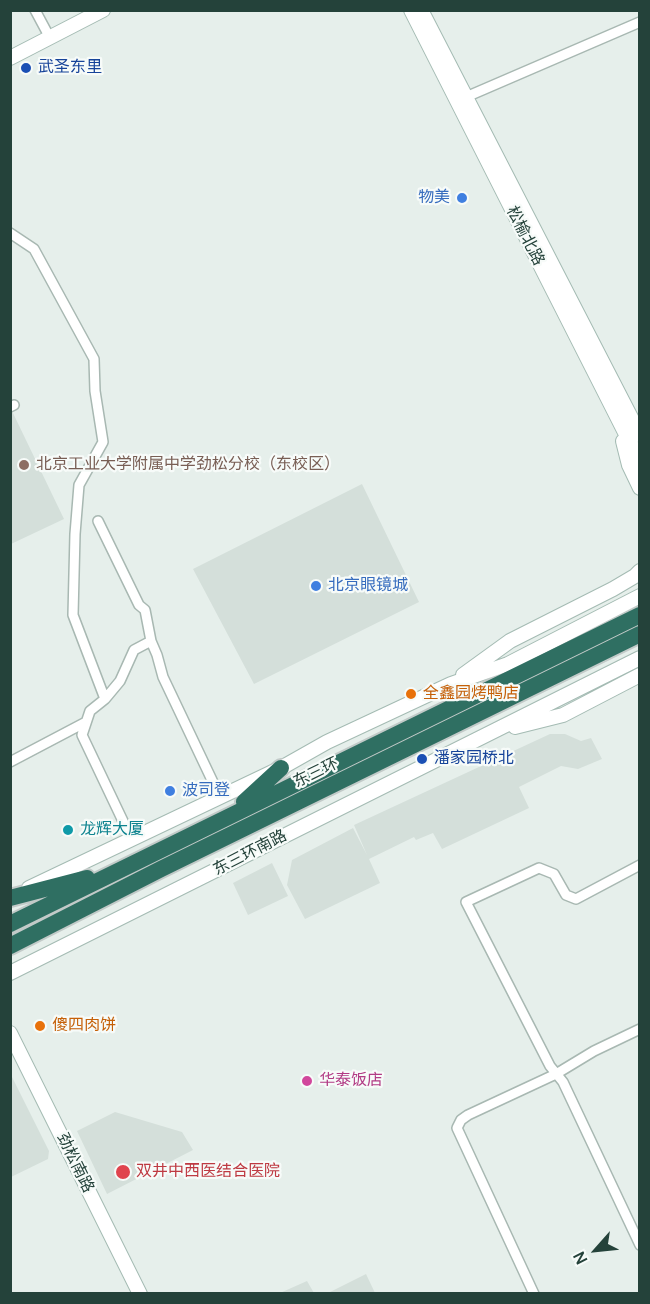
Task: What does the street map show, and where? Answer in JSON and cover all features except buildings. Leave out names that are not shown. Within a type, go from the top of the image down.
[{"type":"highway","name":"东三环","points":[[10,924],[639,615]]},
{"type":"highway","name":"东三环","points":[[10,946],[161,869],[639,634]]},
{"type":"highway","points":[[229,816],[281,768]]},
{"type":"highway","points":[[10,897],[123,869]]},
{"type":"street","points":[[36,10],[50,38]]},
{"type":"street","points":[[10,58],[103,10]]},
{"type":"street","name":"松榆北路","points":[[411,10],[639,435]]},
{"type":"street","name":"松榆北路","points":[[422,10],[629,420],[639,462]]},
{"type":"street","points":[[466,97],[639,22]]},
{"type":"street","points":[[10,233],[34,249],[93,359],[95,391],[103,442],[79,485],[73,615],[105,699]]},
{"type":"street","points":[[629,420],[629,465],[639,488]]},
{"type":"street","points":[[98,520],[139,605],[145,610],[151,641],[163,677],[220,797]]},
{"type":"street","points":[[452,684],[510,641],[613,589],[635,576],[639,571]]},
{"type":"street","points":[[10,897],[281,768],[327,742],[452,684],[508,664],[639,596]]},
{"type":"street","points":[[131,838],[82,735],[90,711],[105,699],[120,681],[134,650],[151,641]]},
{"type":"street","points":[[490,734],[639,658]]},
{"type":"street","points":[[490,734],[563,715],[639,675]]},
{"type":"street","points":[[10,762],[86,722]]},
{"type":"street","name":"东三环南路","points":[[10,973],[490,734]]},
{"type":"street","points":[[639,865],[576,898],[566,896],[555,874],[539,868],[466,902],[550,1066],[563,1083],[639,1245]]},
{"type":"street","points":[[534,1293],[457,1128],[460,1120],[556,1074],[639,1029]]},
{"type":"street","name":"劲松南路","points":[[10,1033],[140,1293]]},
{"type":"shaded area","name":"北京工业大学附属中学劲松分校（东校区）","points":[[12,411],[64,519],[11,544],[10,412]]},
{"type":"shaded area","name":"北京眼镜城","points":[[362,484],[419,602],[254,684],[193,569]]},
{"type":"shaded area","points":[[550,734],[565,734],[581,741],[591,738],[602,759],[578,769],[561,766],[519,787],[529,808],[442,849],[433,833],[416,840],[414,837],[369,859],[380,883],[305,919],[287,885],[292,860],[353,828],[367,855],[354,825]]},
{"type":"shaded area","points":[[272,863],[288,896],[248,915],[233,883]]},
{"type":"shaded area","points":[[10,1073],[49,1151],[48,1159],[11,1177]]},
{"type":"shaded area","name":"双井中西医结合医院","points":[[115,1112],[182,1132],[193,1150],[107,1194],[77,1131]]},
{"type":"shaded area","points":[[366,1274],[375,1293],[328,1293]]},
{"type":"shaded area","points":[[307,1281],[314,1293],[280,1293]]},
{"type":"place","name":"武圣东里","points":[[26,68]]},
{"type":"place","name":"物美","points":[[462,198]]},
{"type":"place","name":"北京工业大学附属中学劲松分校（东校区）","points":[[24,465]]},
{"type":"place","name":"北京眼镜城","points":[[316,586]]},
{"type":"place","name":"全鑫园烤鸭店","points":[[411,694]]},
{"type":"place","name":"潘家园桥北","points":[[422,759]]},
{"type":"place","name":"波司登","points":[[170,791]]},
{"type":"place","name":"龙辉大厦","points":[[68,830]]},
{"type":"place","name":"傻四肉饼","points":[[40,1026]]},
{"type":"place","name":"华泰饭店","points":[[307,1081]]},
{"type":"place","name":"双井中西医结合医院","points":[[123,1172]]}]
